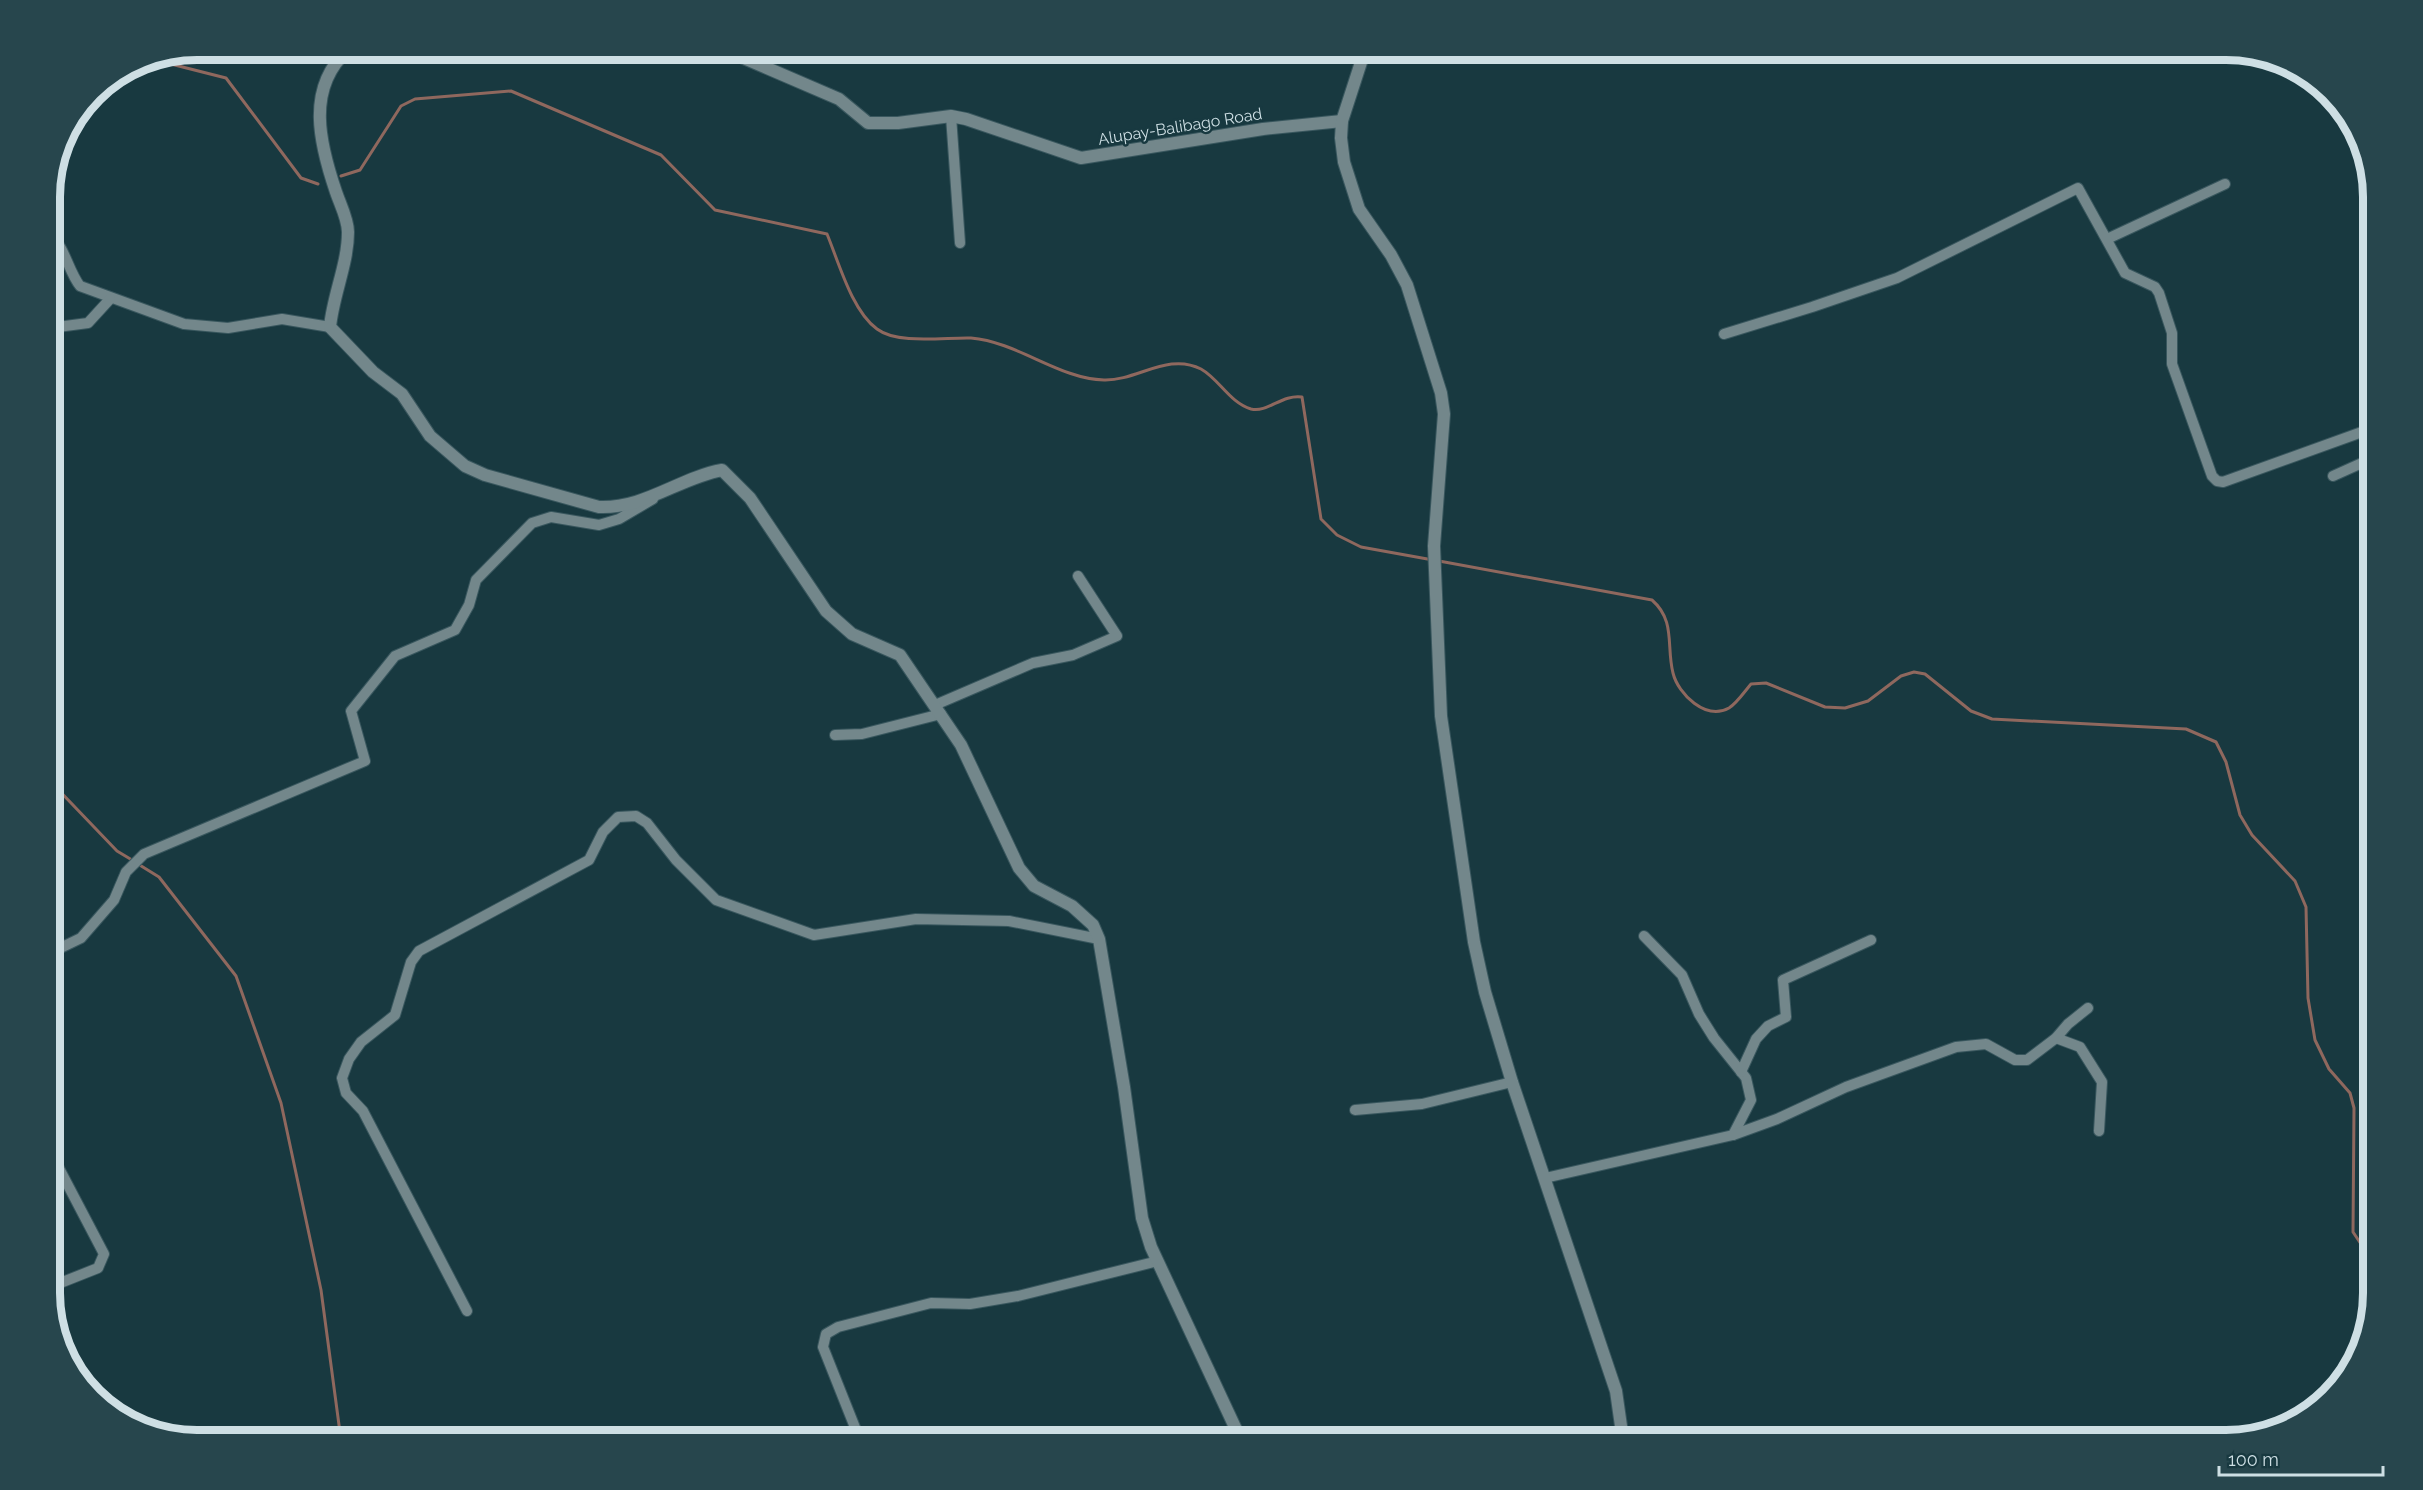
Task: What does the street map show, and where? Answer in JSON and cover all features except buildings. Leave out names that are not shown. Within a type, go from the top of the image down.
[{"type":"street","points":[[330,327],[332,307],[348,251],[348,228],[322,142],[318,113],[324,85],[338,60]]},
{"type":"street","name":"Alupay-Balibago Road","points":[[746,60],[800,85],[839,99],[868,123],[898,123],[951,116],[966,118],[1081,158],[1263,129],[1342,121]]},
{"type":"street","points":[[1362,60],[1342,121],[1341,138],[1344,162],[1359,209],[1391,255],[1407,285],[1441,393],[1444,414],[1434,546],[1441,716],[1474,942],[1485,993],[1512,1082],[1616,1391],[1622,1430]]},
{"type":"street","points":[[951,116],[960,243]]},
{"type":"street","points":[[2107,239],[2226,184]]},
{"type":"street","points":[[1724,334],[1897,278],[2078,188],[2125,273],[2154,287],[2159,293],[2172,333],[2172,364],[2212,476],[2217,481],[2223,482],[2363,432]]},
{"type":"street","points":[[60,246],[72,275],[80,286],[110,299],[184,324],[228,328],[282,319],[330,327],[373,372],[402,394],[430,436],[465,466],[485,475],[599,507],[618,508],[660,495]]},
{"type":"street","points":[[60,327],[88,323],[110,299]]},
{"type":"street","points":[[2333,476],[2363,462]]},
{"type":"street","points":[[60,948],[81,938],[114,900],[126,872],[144,854],[365,760],[351,711],[395,656],[455,630],[469,604],[476,580],[532,523],[551,516],[599,525],[619,519],[702,474],[722,470],[750,498],[826,611],[852,634],[900,655],[961,745],[1019,868],[1034,886],[1072,906],[1093,925],[1099,939],[1124,1087],[1142,1218],[1158,1261],[1236,1430]]},
{"type":"street","points":[[835,735],[862,734],[938,710],[1033,663],[1073,655],[1117,636],[1078,576]]},
{"type":"street","points":[[467,1311],[363,1111],[346,1093],[342,1078],[349,1059],[361,1042],[395,1015],[411,962],[419,951],[589,860],[603,832],[618,817],[636,816],[647,823],[676,860],[716,900],[814,935],[916,919],[1009,921],[1099,939]]},
{"type":"street","points":[[1644,936],[1682,975],[1714,1038],[1746,1078],[1751,1100],[1733,1135]]},
{"type":"street","points":[[1741,1072],[1756,1039],[1768,1026],[1786,1017],[1783,980],[1871,940]]},
{"type":"street","points":[[1545,1178],[1733,1135],[1777,1119],[1846,1087],[1956,1047],[1986,1044],[2015,1060],[2027,1060],[2056,1038],[2068,1024],[2088,1008]]},
{"type":"street","points":[[2056,1038],[2080,1047],[2102,1082],[2099,1131]]},
{"type":"street","points":[[1356,1110],[1422,1104],[1512,1082]]},
{"type":"street","points":[[60,1170],[104,1254],[98,1268],[60,1283]]},
{"type":"street","points":[[856,1430],[823,1347],[826,1334],[838,1326],[931,1303],[970,1304],[1018,1296],[1158,1261]]},
{"type":"waterway","points":[[168,63],[226,78],[301,178],[318,184]]},
{"type":"waterway","points":[[341,176],[360,170],[401,106],[415,99],[511,91],[661,155],[715,210],[827,234],[847,286],[860,311],[877,329],[886,334],[909,339],[971,338],[988,341],[1071,374],[1104,380],[1116,379],[1165,365],[1189,365],[1207,373],[1237,402],[1257,410],[1288,398],[1302,397],[1321,519],[1337,535],[1361,547],[1433,560]]},
{"type":"waterway","points":[[1439,561],[1652,600],[1660,608],[1667,625],[1671,663],[1676,681],[1687,697],[1702,708],[1711,711],[1729,708],[1751,684],[1766,683],[1825,707],[1845,708],[1868,701],[1901,676],[1914,672],[1925,674],[1971,711],[1992,719],[2186,729],[2216,742],[2226,762],[2240,815],[2252,835],[2295,881],[2306,907],[2308,998],[2315,1040],[2329,1069],[2350,1093],[2354,1108],[2353,1232],[2363,1247]]},
{"type":"waterway","points":[[60,791],[117,851],[132,860]]},
{"type":"waterway","points":[[138,864],[159,877],[236,976],[281,1103],[321,1290],[340,1430]]}]
